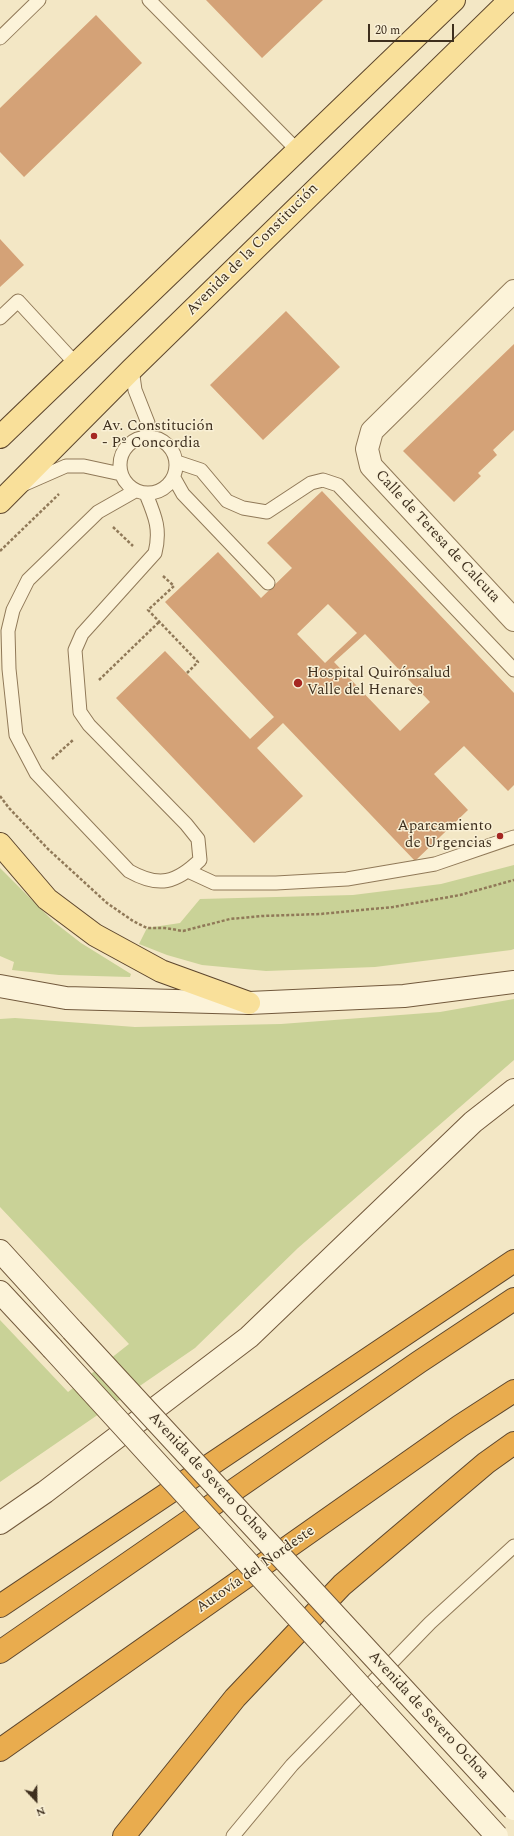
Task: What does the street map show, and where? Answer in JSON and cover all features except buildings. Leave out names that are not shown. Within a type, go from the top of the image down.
[{"type":"highway","points":[[0,1606],[514,1261]]},
{"type":"highway","points":[[0,1652],[419,1362],[514,1299]]},
{"type":"highway","name":"Autovía del Nordeste","points":[[0,1750],[460,1426],[514,1391]]},
{"type":"highway","points":[[124,1836],[235,1698],[342,1585],[486,1464],[514,1443]]},
{"type":"main road","points":[[0,437],[454,0]]},
{"type":"main road","name":"Avenida de la Constitución","points":[[6,496],[132,368],[510,0]]},
{"type":"main road","points":[[0,844],[46,899],[95,935],[161,971],[249,1003]]},
{"type":"street","name":"Calle de Teresa de Calcuta","points":[[514,291],[372,430],[367,450],[371,466],[514,620]]},
{"type":"street","points":[[0,986],[66,998],[249,1003],[404,996],[514,982]]},
{"type":"street","points":[[0,1523],[45,1492],[249,1337],[473,1122],[514,1090]]},
{"type":"street","name":"Avenida de Severo Ochoa","points":[[0,1251],[514,1809]]},
{"type":"street","name":"Avenida de Severo Ochoa","points":[[0,1292],[497,1836]]},
{"type":"lane","points":[[0,38],[39,0]]},
{"type":"lane","points":[[150,0],[297,150]]},
{"type":"lane","points":[[0,318],[18,301],[76,364]]},
{"type":"lane","points":[[132,368],[135,390],[148,423],[146,436]]},
{"type":"lane","points":[[177,462],[172,448],[160,439],[146,436],[136,439],[128,445],[122,454],[119,464],[121,474],[126,483],[140,492],[157,520],[158,540],[155,553],[82,634],[75,650],[80,712],[89,725],[186,824],[198,839],[200,860],[188,871],[174,880],[144,880],[129,871],[36,773],[16,735],[9,669],[8,631],[13,610],[28,580],[98,512],[140,492],[162,490],[174,478],[177,462]]},
{"type":"lane","points":[[177,462],[201,470],[227,501],[243,508],[267,512],[311,484],[323,480],[338,485],[514,670]]},
{"type":"lane","points":[[6,496],[66,466],[84,466],[121,474]]},
{"type":"lane","points":[[174,478],[183,494],[268,583]]},
{"type":"lane","points":[[188,871],[214,883],[276,883],[347,879],[435,864],[514,837]]},
{"type":"lane","points":[[233,1836],[297,1760],[430,1623],[514,1546]]},
{"type":"path","points":[[0,551],[63,490]]},
{"type":"path","points":[[98,512],[174,586],[148,610],[198,662],[187,673]]},
{"type":"green space","points":[[514,865],[514,949],[511,950],[375,967],[266,971],[202,965],[167,955],[139,944],[147,928],[180,923],[200,899],[353,895],[441,884]]},
{"type":"green space","points":[[0,868],[54,922],[81,943],[131,974],[130,977],[59,975],[12,970],[14,962],[0,956]]},
{"type":"green space","points":[[514,999],[514,1060],[298,1248],[195,1348],[0,1482],[0,1320],[68,1392],[129,1344],[0,1207],[0,1019],[15,1018],[135,1027],[281,1024],[440,1012]]},
{"type":"place","name":"Av. Constitución - Pº Concordia","points":[[94,436]]},
{"type":"place","name":"Hospital Quirónsalud Valle del Henares","points":[[298,683]]},
{"type":"place","name":"Aparcamiento de Urgencias","points":[[500,836]]}]
